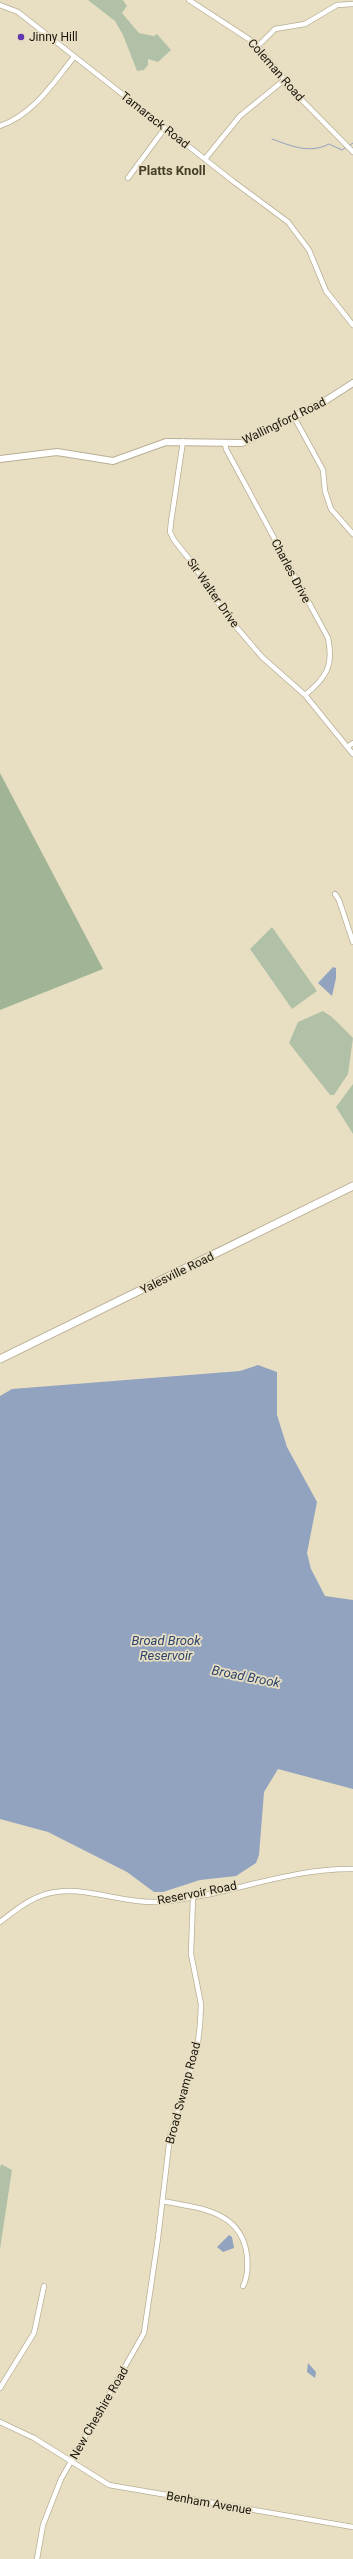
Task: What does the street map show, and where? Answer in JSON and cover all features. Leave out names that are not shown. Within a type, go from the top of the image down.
[{"type":"main road","name":"Yalesville Road","points":[[0,1359],[353,1186]]},
{"type":"street","name":"Coleman Road","points":[[189,0],[245,35],[258,46],[284,80],[353,152]]},
{"type":"street","points":[[258,46],[275,29],[305,24],[336,5],[353,4]]},
{"type":"street","name":"Tamarack Road","points":[[0,5],[18,12],[204,159],[288,222],[309,250],[326,291],[353,325]]},
{"type":"street","points":[[0,126],[12,122],[32,109],[74,57]]},
{"type":"street","points":[[204,159],[240,116],[284,80]]},
{"type":"street","points":[[128,178],[166,128]]},
{"type":"street","name":"Wallingford Road","points":[[0,459],[57,452],[113,461],[155,444],[183,441],[225,444],[247,441],[294,417],[353,383]]},
{"type":"street","points":[[294,417],[323,470],[325,491],[331,509],[353,534]]},
{"type":"street","name":"Sir Walter Drive","points":[[183,441],[170,532],[174,540],[193,564],[226,615],[262,657],[305,695],[353,754]]},
{"type":"street","name":"Charles Drive","points":[[225,444],[226,449],[328,638],[331,653],[328,671],[318,684],[305,695]]},
{"type":"street","points":[[347,747],[353,743]]},
{"type":"street","points":[[335,894],[339,900],[353,942]]},
{"type":"street","name":"Reservoir Road","points":[[0,1922],[35,1898],[55,1892],[79,1892],[139,1902],[157,1902],[193,1897],[297,1872],[353,1869]]},
{"type":"street","name":"Broad Swamp Road","points":[[154,2265],[170,2136],[197,2050],[200,2024],[201,2004],[191,1954],[193,1897]]},
{"type":"street","points":[[162,2201],[219,2215],[237,2228],[246,2250],[248,2266],[246,2280],[243,2286]]},
{"type":"street","name":"New Cheshire Road","points":[[37,2559],[43,2525],[61,2479],[144,2333],[154,2265]]},
{"type":"street","points":[[0,2388],[34,2333],[44,2286]]},
{"type":"street","name":"Benham Avenue","points":[[0,2422],[34,2438],[72,2462],[115,2486],[353,2527]]},
{"type":"green space","points":[[88,0],[123,0],[127,6],[122,13],[139,33],[154,36],[157,34],[171,50],[158,62],[148,59],[148,65],[144,70],[137,71],[123,35],[115,21]]},
{"type":"green space","points":[[0,773],[103,969],[0,1010]]},
{"type":"green space","points":[[272,927],[317,991],[292,1009],[250,949]]},
{"type":"green space","points":[[323,1011],[332,1017],[353,1038],[348,1074],[334,1095],[330,1095],[289,1043],[298,1022]]},
{"type":"green space","points":[[353,1084],[353,1134],[336,1107]]},
{"type":"green space","points":[[1,2164],[12,2170],[0,2249],[0,2168]]},
{"type":"water","points":[[333,967],[336,968],[336,978],[332,996],[318,983]]},
{"type":"water","name":"Broad Brook Reservoir","points":[[258,1365],[277,1372],[277,1415],[287,1447],[317,1502],[307,1553],[311,1569],[325,1596],[353,1600],[353,1789],[278,1769],[264,1792],[259,1855],[256,1863],[236,1876],[200,1880],[163,1892],[154,1892],[127,1872],[48,1832],[0,1819],[0,1396],[12,1389],[240,1371]]},
{"type":"water","points":[[229,2235],[232,2237],[234,2248],[223,2252],[217,2247]]},
{"type":"water","points":[[308,2363],[316,2372],[315,2378],[307,2372]]},
{"type":"waterway","points":[[272,139],[308,149],[322,147],[329,144],[342,150],[345,148]]},
{"type":"place","name":"Jinny Hill","points":[[21,37]]},
{"type":"district","name":"Platts Knoll","points":[[172,170]]},
{"type":"water label","name":"Broad Brook","points":[[246,1676]]}]
